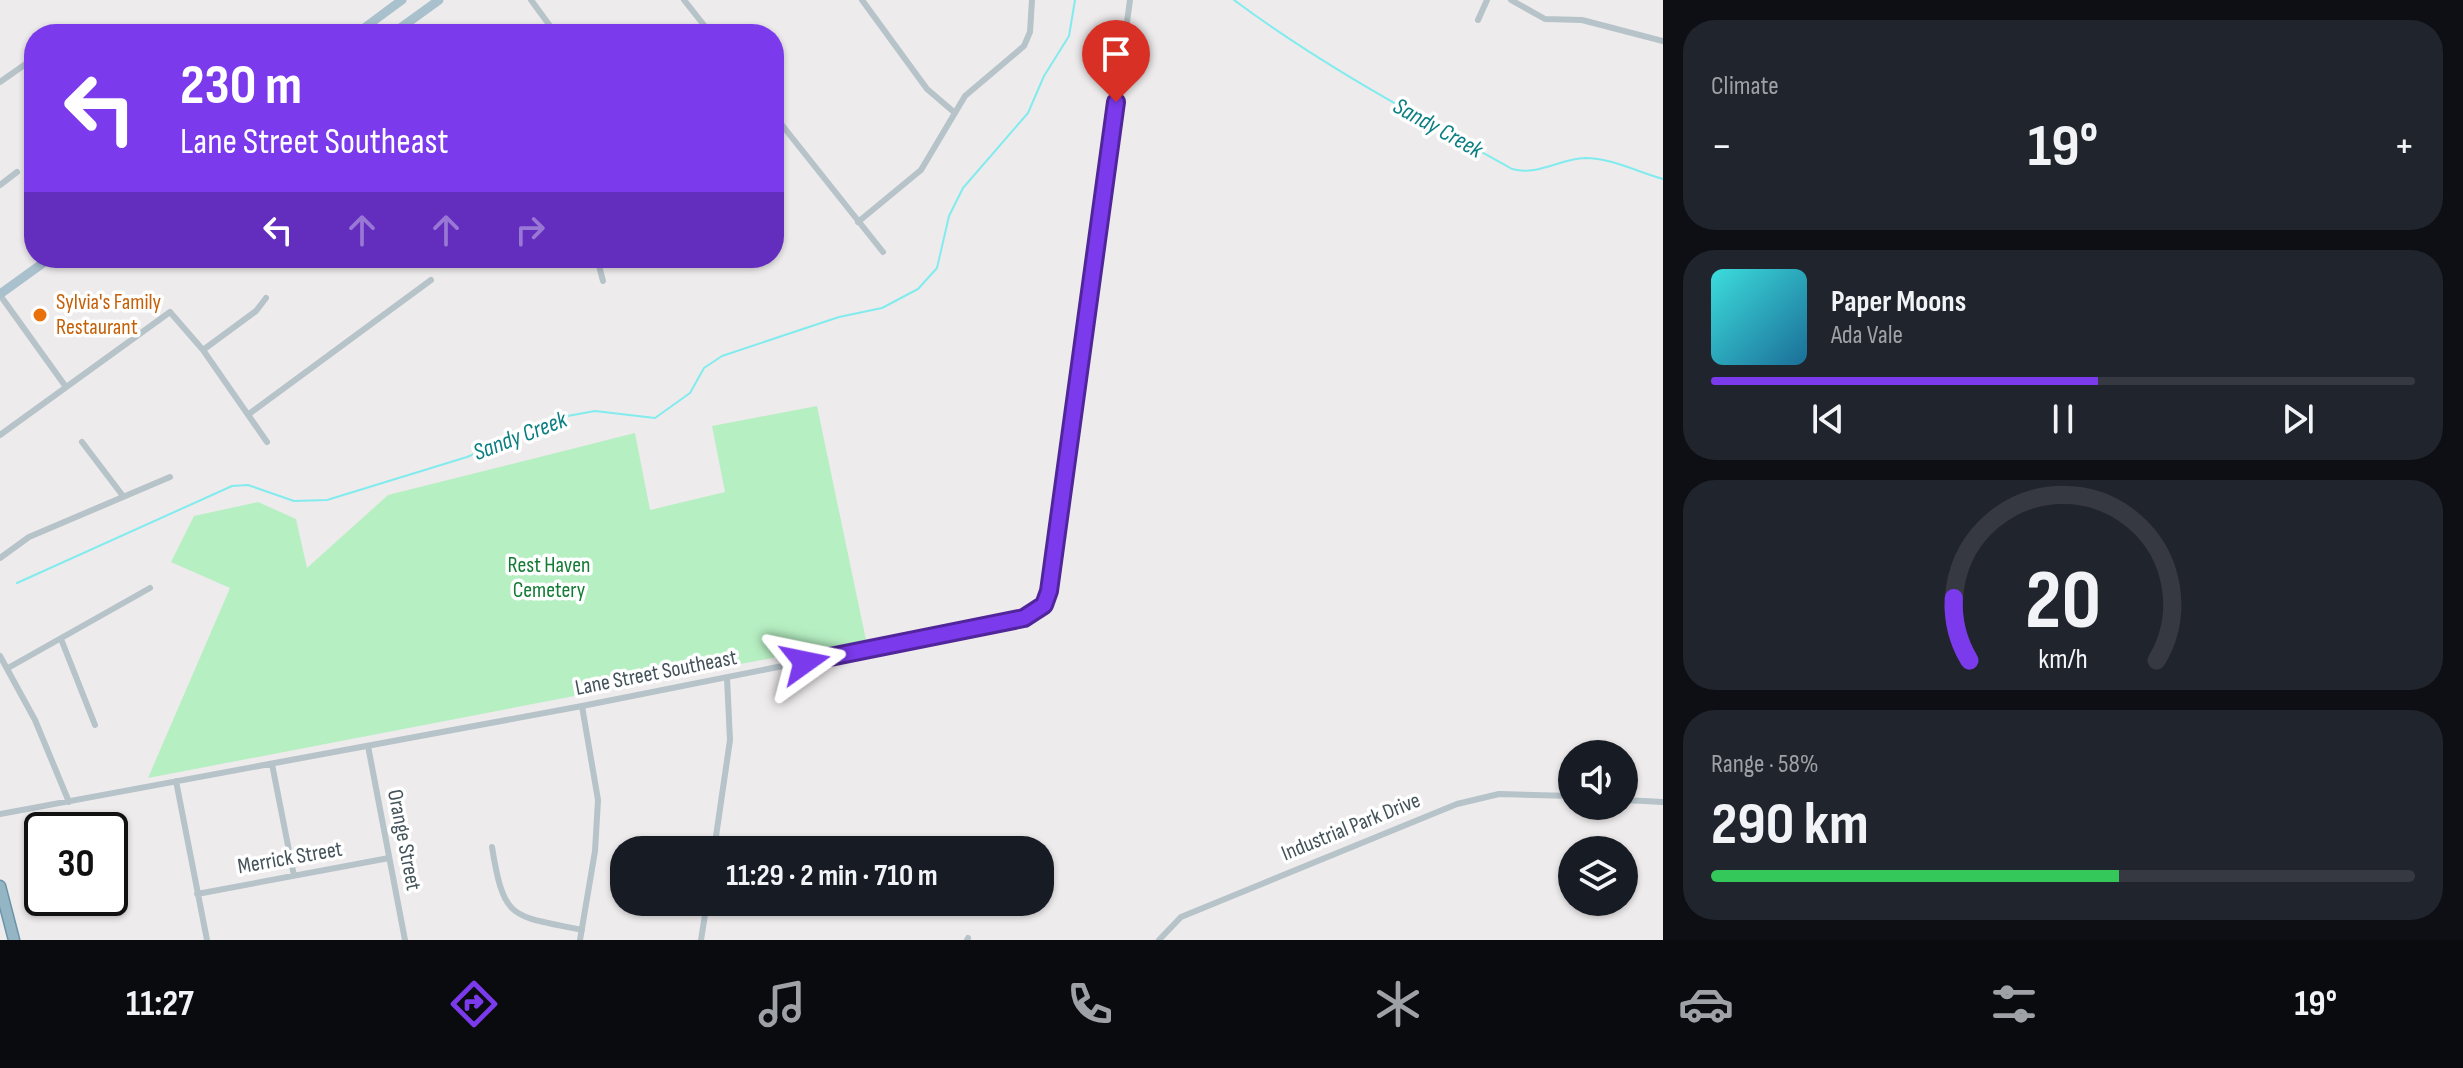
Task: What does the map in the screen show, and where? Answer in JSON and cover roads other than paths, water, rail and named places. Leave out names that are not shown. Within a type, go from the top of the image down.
[{"type":"highway","points":[[0,886],[14,940]]},
{"type":"main road","points":[[370,24],[402,0]]},
{"type":"main road","points":[[406,24],[439,0]]},
{"type":"main road","points":[[0,294],[36,268]]},
{"type":"street","points":[[531,0],[549,24]]},
{"type":"street","points":[[684,0],[703,24]]},
{"type":"street","points":[[862,0],[927,89],[955,113]]},
{"type":"street","points":[[858,222],[921,170],[973,87],[1024,46],[1030,32],[1032,0]]},
{"type":"street","name":"Lane Street Southeast","points":[[0,814],[727,678],[1014,620],[1027,617],[1044,605],[1049,591],[1130,0]]},
{"type":"street","points":[[1478,20],[1487,0]]},
{"type":"street","points":[[1511,0],[1545,19],[1582,20],[1663,41]]},
{"type":"street","points":[[0,82],[24,65]]},
{"type":"street","points":[[784,128],[883,252]]},
{"type":"street","points":[[0,185],[17,172]]},
{"type":"street","points":[[600,268],[603,281]]},
{"type":"street","points":[[249,414],[431,280]]},
{"type":"street","points":[[0,294],[66,387]]},
{"type":"street","points":[[203,350],[256,311],[266,298]]},
{"type":"street","points":[[0,435],[170,312],[203,350],[267,442]]},
{"type":"street","points":[[82,442],[123,496]]},
{"type":"street","points":[[0,558],[29,537],[170,477]]},
{"type":"street","points":[[8,668],[150,588]]},
{"type":"street","points":[[61,639],[95,725]]},
{"type":"street","points":[[0,656],[35,720],[69,802]]},
{"type":"street","points":[[716,836],[730,740],[727,678]]},
{"type":"street","points":[[580,940],[595,851],[598,800],[582,706]]},
{"type":"street","name":"Orange Street","points":[[368,746],[405,940]]},
{"type":"street","points":[[272,764],[294,876]]},
{"type":"street","points":[[176,781],[207,940]]},
{"type":"street","name":"Industrial Park Drive","points":[[1159,940],[1181,917],[1457,804],[1499,794],[1558,796]]},
{"type":"street","points":[[1638,801],[1663,802]]},
{"type":"street","points":[[492,847],[498,887],[510,909],[524,917],[582,930]]},
{"type":"street","name":"Merrick Street","points":[[197,894],[389,858]]},
{"type":"street","points":[[701,940],[705,916]]},
{"type":"waterway","name":"Sandy Creek","points":[[17,583],[232,486],[248,485],[294,501],[327,500],[467,457],[562,417],[595,411],[655,418],[690,393],[704,368],[722,356],[839,317],[882,308],[918,289],[937,268],[949,216],[963,188],[1028,113],[1044,76],[1069,36],[1075,0]]},
{"type":"waterway","name":"Sandy Creek","points":[[1234,0],[1335,68],[1512,169],[1540,169],[1585,158],[1615,163],[1663,179]]},
{"type":"place","name":"Sylvia's Family Restaurant","points":[[40,315]]},
{"type":"park label","name":"Rest Haven Cemetery","points":[[549,578]]}]
